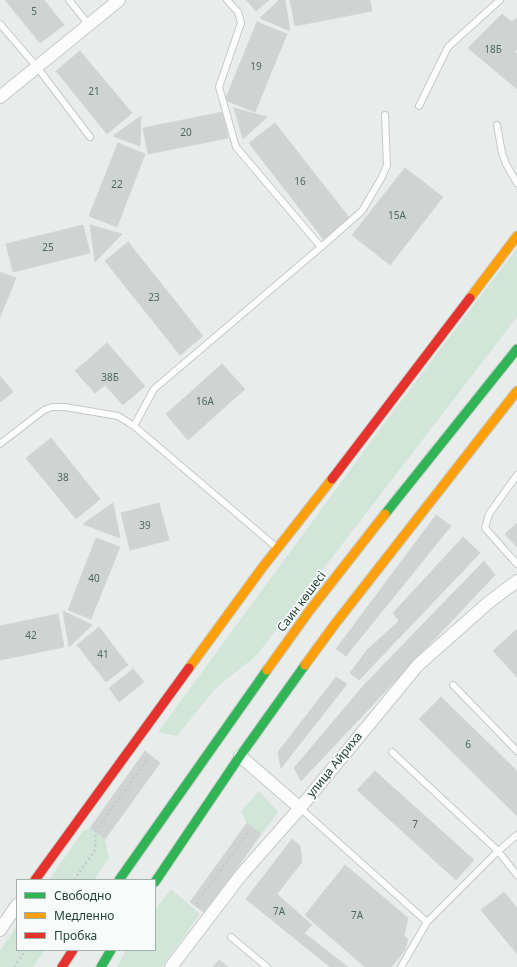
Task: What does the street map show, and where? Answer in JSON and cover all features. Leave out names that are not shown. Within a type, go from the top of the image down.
[{"type":"main road","points":[[36,879],[277,549],[517,236]]},
{"type":"main road","name":"Саин көшесі","points":[[120,879],[216,740],[310,610],[438,446],[517,349]]},
{"type":"main road","points":[[156,881],[240,756],[335,624],[517,391]]},
{"type":"main road","points":[[56,967],[68,951]]},
{"type":"main road","points":[[62,967],[72,951]]},
{"type":"main road","points":[[101,967],[110,951]]},
{"type":"street","points":[[0,97],[119,0]]},
{"type":"street","name":"улица Айриха","points":[[171,967],[241,875],[300,808],[418,664],[489,602],[517,581]]},
{"type":"street","points":[[240,756],[300,808]]},
{"type":"street","points":[[0,930],[16,906]]},
{"type":"lane","points":[[69,0],[89,25]]},
{"type":"lane","points":[[227,0],[238,12],[241,23],[219,88],[236,147],[321,247]]},
{"type":"lane","points":[[419,106],[448,47],[500,0]]},
{"type":"lane","points":[[0,24],[37,67],[90,137]]},
{"type":"lane","points":[[134,426],[154,389],[362,211],[382,177],[387,165],[385,115]]},
{"type":"lane","points":[[497,125],[504,159],[517,183]]},
{"type":"lane","points":[[0,444],[44,410],[52,407],[65,407],[118,416],[134,426],[277,549]]},
{"type":"lane","points":[[517,475],[489,514],[485,528],[517,564]]},
{"type":"lane","points":[[453,685],[517,751]]},
{"type":"lane","points":[[392,752],[498,851],[517,875]]},
{"type":"lane","points":[[300,808],[427,922]]},
{"type":"lane","points":[[401,967],[427,922],[498,851],[517,835]]},
{"type":"lane","points":[[231,937],[268,967]]},
{"type":"path","points":[[75,879],[95,850],[96,830],[148,759]]},
{"type":"path","points":[[196,904],[249,832]]},
{"type":"path","points":[[14,967],[25,951]]},
{"type":"green space","points":[[517,248],[517,317],[257,655],[216,688],[177,736],[158,732],[394,410]]},
{"type":"green space","points":[[259,791],[278,812],[261,835],[247,823],[241,811]]},
{"type":"green space","points":[[90,828],[105,839],[109,858],[95,879],[50,879],[83,831]]},
{"type":"green space","points":[[171,889],[200,914],[162,967],[117,967],[125,951],[156,951],[156,909]]},
{"type":"green space","points":[[16,927],[16,951],[44,951],[33,967],[0,967],[0,950]]},
{"type":"building","points":[[5,0],[44,0],[64,25],[40,43]]},
{"type":"building","points":[[246,0],[269,0],[256,11]]},
{"type":"building","points":[[279,0],[285,0],[290,31],[260,18]]},
{"type":"building","points":[[290,0],[370,0],[372,11],[295,26]]},
{"type":"building","points":[[502,14],[512,22],[517,18],[517,49],[514,51],[517,54],[517,89],[468,48]]},
{"type":"building","points":[[257,22],[287,34],[255,112],[225,100]]},
{"type":"building","points":[[80,51],[132,113],[107,134],[56,71]]},
{"type":"building","points":[[234,108],[267,117],[243,139]]},
{"type":"building","points":[[223,112],[228,138],[148,154],[143,128]]},
{"type":"building","points":[[141,116],[140,146],[113,136]]},
{"type":"building","points":[[275,123],[351,220],[324,240],[249,143]]},
{"type":"building","points":[[118,143],[145,154],[117,227],[89,216]]},
{"type":"building","points":[[405,168],[443,197],[390,265],[352,235]]},
{"type":"building","points":[[83,225],[90,253],[13,272],[6,244]]},
{"type":"building","points":[[90,225],[122,234],[95,262]]},
{"type":"building","points":[[128,242],[203,336],[180,355],[105,261]]},
{"type":"building","points":[[0,272],[16,278],[0,317]]},
{"type":"building","points":[[107,343],[145,386],[123,405],[105,385],[95,393],[75,371]]},
{"type":"building","points":[[222,364],[245,389],[188,440],[166,414]]},
{"type":"building","points":[[0,376],[13,392],[0,402]]},
{"type":"building","points":[[51,438],[100,499],[76,519],[26,458]]},
{"type":"building","points":[[113,503],[120,538],[83,524]]},
{"type":"building","points":[[159,503],[169,540],[130,550],[121,513]]},
{"type":"building","points":[[436,515],[451,526],[346,656],[336,649]]},
{"type":"building","points":[[517,523],[517,547],[505,534]]},
{"type":"building","points":[[463,537],[480,553],[359,680],[350,673],[367,650],[399,621],[393,613]]},
{"type":"building","points":[[96,538],[120,547],[91,619],[68,610]]},
{"type":"building","points":[[484,561],[495,575],[301,781],[294,768],[364,685]]},
{"type":"building","points":[[63,611],[92,625],[69,647]]},
{"type":"building","points":[[58,614],[64,647],[0,660],[0,626]]},
{"type":"building","points":[[99,627],[128,665],[106,682],[77,645]]},
{"type":"building","points":[[516,630],[517,631],[517,677],[493,651]]},
{"type":"building","points":[[133,669],[144,682],[119,702],[109,688]]},
{"type":"building","points":[[336,677],[347,684],[281,768],[278,752]]},
{"type":"building","points":[[441,697],[517,771],[517,816],[419,719]]},
{"type":"building","points":[[145,751],[160,763],[105,839],[90,828]]},
{"type":"building","points":[[375,771],[474,860],[456,880],[357,790]]},
{"type":"building","points":[[247,823],[261,834],[205,913],[190,902]]},
{"type":"building","points":[[292,839],[300,846],[302,862],[277,894],[312,925],[304,933],[348,967],[330,967],[246,899]]},
{"type":"building","points":[[345,865],[408,918],[404,936],[408,939],[405,950],[391,967],[365,967],[305,915]]},
{"type":"building","points":[[504,892],[517,908],[517,954],[481,910]]},
{"type":"building","points":[[219,960],[228,967],[213,967]]},
{"type":"traffic: fast","points":[[385,514],[517,349]]},
{"type":"traffic: fast","points":[[156,881],[240,756],[305,665]]},
{"type":"traffic: fast","points":[[120,879],[267,670]]},
{"type":"traffic: fast","points":[[101,967],[110,951]]},
{"type":"traffic: slow","points":[[470,298],[517,236]]},
{"type":"traffic: slow","points":[[305,665],[335,624],[517,391]]},
{"type":"traffic: slow","points":[[189,668],[262,568],[332,479]]},
{"type":"traffic: slow","points":[[267,670],[310,610],[385,514]]},
{"type":"traffic: jam","points":[[332,479],[470,298]]},
{"type":"traffic: jam","points":[[36,879],[189,668]]},
{"type":"traffic: jam","points":[[62,967],[72,951]]}]
